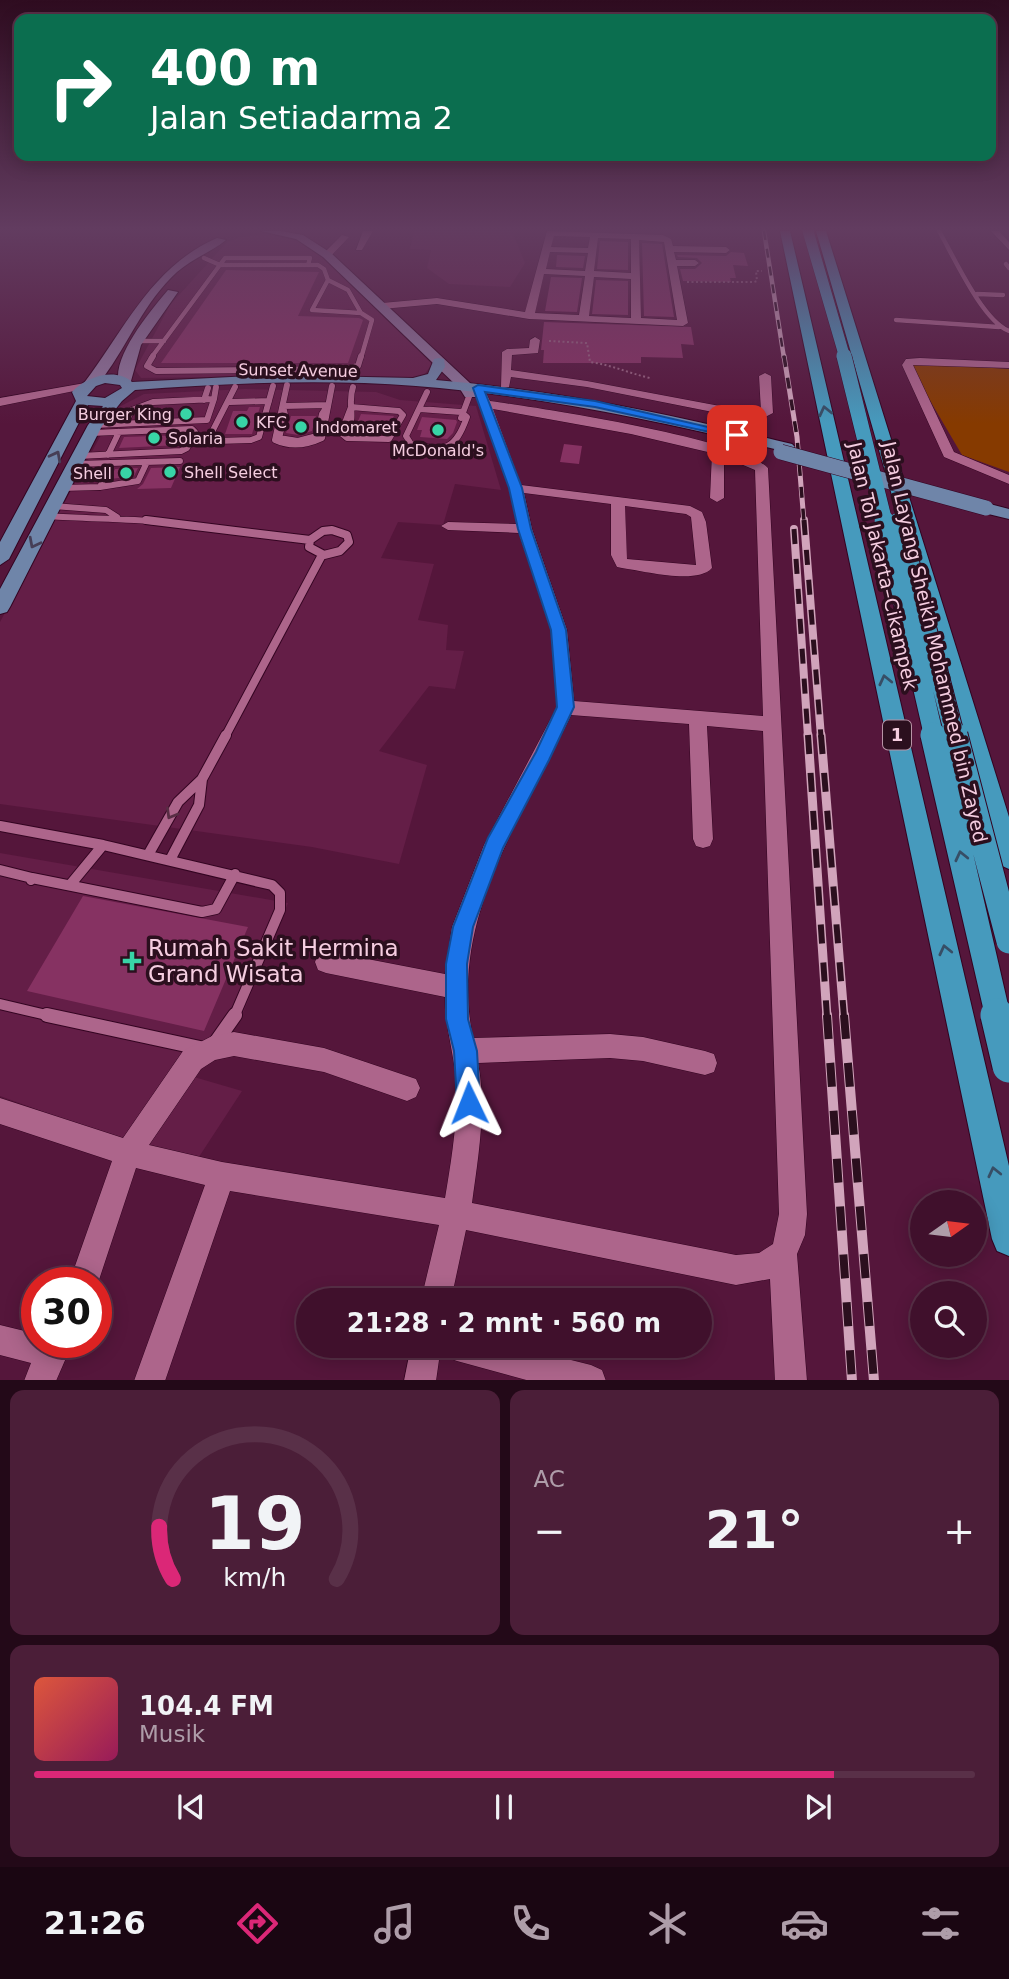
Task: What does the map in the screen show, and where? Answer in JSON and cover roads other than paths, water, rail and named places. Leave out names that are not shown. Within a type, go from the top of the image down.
[{"type":"highway","name":"Jalan Tol Jakarta–Cikampek","points":[[799,295],[1009,1239]]},
{"type":"highway","name":"Jalan Layang Sheikh Mohammed bin Zayed","points":[[827,295],[856,397],[1009,1066]]},
{"type":"highway","name":"Jalan Layang Sheikh Mohammed bin Zayed","points":[[838,295],[1009,941]]},
{"type":"highway","name":"Jalan Tol Jakarta–Cikampek","points":[[843,295],[888,459],[1009,857]]},
{"type":"main road","points":[[0,559],[85,392],[104,369],[137,312],[152,295]]},
{"type":"main road","points":[[0,607],[95,426],[124,385],[139,341],[156,312],[171,295]]},
{"type":"main road","points":[[371,295],[476,394],[627,416],[784,449]]},
{"type":"main road","points":[[137,312],[156,312]]},
{"type":"main road","points":[[414,382],[435,375],[440,368],[439,362]]},
{"type":"main road","points":[[104,369],[124,385]]},
{"type":"main road","points":[[85,392],[105,379],[124,385]]},
{"type":"main road","name":"Sunset Avenue","points":[[124,385],[270,379],[414,382],[476,394]]},
{"type":"main road","points":[[85,392],[101,403],[124,385]]},
{"type":"main road","name":"Sunset Avenue","points":[[124,385],[211,393],[235,387],[332,386],[476,394]]},
{"type":"main road","points":[[476,394],[504,391],[595,404],[688,422],[986,505],[1009,514]]},
{"type":"main road","points":[[986,505],[1009,507]]},
{"type":"main road","points":[[25,513],[50,511]]},
{"type":"street","points":[[529,316],[534,295]]},
{"type":"street","points":[[584,318],[587,295]]},
{"type":"street","points":[[635,295],[636,322]]},
{"type":"street","points":[[386,309],[407,302],[437,302],[529,316],[683,323],[679,295]]},
{"type":"street","points":[[504,391],[508,352],[534,351],[535,340]]},
{"type":"street","points":[[1009,365],[920,361],[910,361],[907,365],[949,454],[1009,480]]},
{"type":"street","points":[[506,373],[587,384],[758,417],[767,414],[765,376]]},
{"type":"street","points":[[0,401],[85,392]]},
{"type":"street","points":[[0,407],[85,392]]},
{"type":"street","points":[[476,394],[535,411],[718,452],[755,463],[761,468],[793,1214],[791,1235],[783,1254],[791,1380]]},
{"type":"street","points":[[439,1288],[456,1214],[465,1157],[469,1103],[466,1051],[457,1019],[457,964],[463,927],[494,845],[566,707],[559,630],[525,529],[516,488],[476,394]]},
{"type":"street","points":[[717,498],[718,452]]},
{"type":"street","points":[[516,488],[618,500],[693,511],[699,523],[704,568],[694,572],[622,563],[618,555],[618,500]]},
{"type":"street","points":[[448,526],[525,529]]},
{"type":"street","points":[[566,707],[772,723]]},
{"type":"street","points":[[698,717],[703,839]]},
{"type":"street","points":[[326,962],[457,988]]},
{"type":"street","points":[[89,1267],[128,1153],[192,1059],[207,1050],[234,1044],[324,1060],[407,1088]]},
{"type":"street","points":[[466,1051],[610,1046],[643,1049],[705,1063]]},
{"type":"street","points":[[0,1111],[128,1153],[222,1175],[456,1214],[736,1269],[764,1267],[783,1254]]},
{"type":"street","points":[[149,1380],[222,1175]]},
{"type":"street","points":[[0,1340],[21,1345]]},
{"type":"street","points":[[39,1380],[50,1358]]},
{"type":"street","points":[[420,1380],[424,1358]]},
{"type":"street","points":[[501,1358],[578,1379]]},
{"type":"lane","points":[[198,295],[148,362],[150,369],[347,369],[360,362],[372,320],[370,316]]},
{"type":"lane","points":[[319,295],[311,309],[313,312],[361,313],[370,316],[386,309]]},
{"type":"lane","points":[[351,295],[361,313]]},
{"type":"lane","points":[[978,295],[999,327]]},
{"type":"lane","points":[[896,320],[999,327],[1009,331]]},
{"type":"lane","points":[[139,341],[164,341]]},
{"type":"lane","points":[[280,386],[285,415],[279,438],[286,440],[317,436],[332,386]]},
{"type":"lane","points":[[235,387],[219,436],[250,437],[256,433],[263,408],[280,386]]},
{"type":"lane","points":[[351,407],[402,413],[389,439],[347,438],[341,433],[351,407],[349,400],[353,387]]},
{"type":"lane","points":[[419,409],[461,412],[467,417],[458,441],[440,447],[415,445],[407,436],[419,409],[427,391]]},
{"type":"lane","points":[[211,393],[211,416],[206,419],[95,426],[125,419],[132,410],[153,402],[211,393]]},
{"type":"lane","points":[[461,412],[476,394]]},
{"type":"lane","points":[[229,404],[269,401]]},
{"type":"lane","points":[[283,406],[328,405]]},
{"type":"lane","points":[[77,460],[108,454],[185,450],[195,432],[192,429],[119,432],[95,426]]},
{"type":"lane","points":[[108,454],[119,432]]},
{"type":"lane","points":[[77,460],[111,463],[180,461]]},
{"type":"lane","points":[[62,488],[100,487],[138,481],[147,462]]},
{"type":"lane","points":[[100,487],[111,463]]},
{"type":"lane","points":[[50,511],[96,520],[117,517],[310,540]]},
{"type":"lane","points":[[327,530],[339,530],[347,535],[349,542],[344,549],[334,554],[322,555],[313,552],[309,547],[310,540],[316,534],[327,530]]},
{"type":"lane","points":[[148,855],[178,802],[202,779],[322,555]]},
{"type":"lane","points":[[170,860],[200,805],[202,779]]},
{"type":"lane","points":[[0,1004],[195,1049],[216,1042],[234,1017],[280,910],[281,897],[277,887],[268,882],[103,845],[1,826]]},
{"type":"lane","points":[[70,885],[103,845]]},
{"type":"lane","points":[[0,870],[31,879],[202,912],[216,909],[235,874]]},
{"type":"railway","points":[[774,295],[784,358]]},
{"type":"railway","points":[[784,356],[797,437],[804,522]]},
{"type":"railway","points":[[804,520],[821,737]]},
{"type":"railway","points":[[794,529],[808,737]]},
{"type":"railway","points":[[808,735],[827,1017]]},
{"type":"railway","points":[[821,735],[844,1017]]},
{"type":"railway","points":[[827,1015],[852,1380]]},
{"type":"railway","points":[[844,1015],[874,1380]]},
{"type":"place","name":"Burger King","points":[[186,414]]},
{"type":"place","name":"KFC","points":[[242,422]]},
{"type":"place","name":"Indomaret","points":[[301,427]]},
{"type":"place","name":"McDonald's","points":[[438,430]]},
{"type":"place","name":"Solaria","points":[[154,438]]},
{"type":"place","name":"Shell Select","points":[[170,472]]},
{"type":"place","name":"Shell","points":[[126,473]]},
{"type":"place","name":"Rumah Sakit Hermina Grand Wisata","points":[[132,961]]}]
